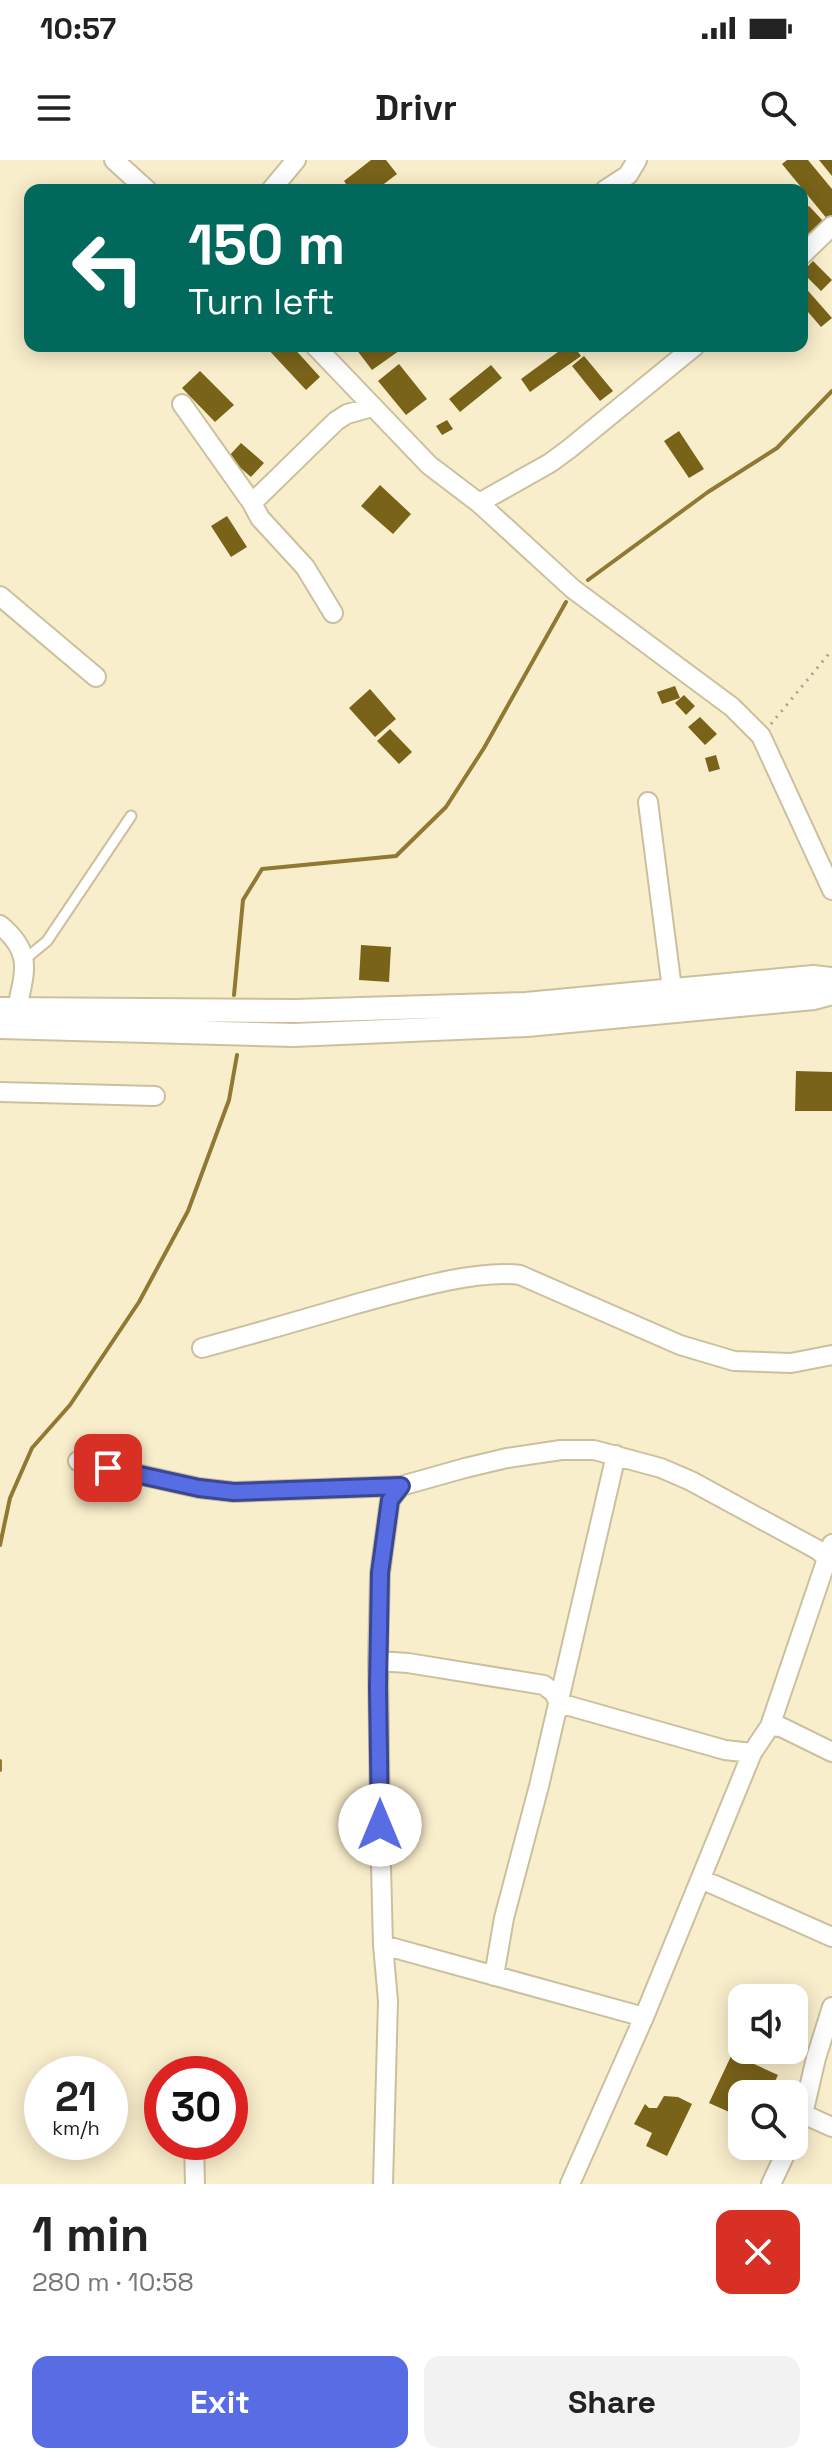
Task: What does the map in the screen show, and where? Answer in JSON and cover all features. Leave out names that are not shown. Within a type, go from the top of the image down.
[{"type":"street","points":[[114,160],[140,184]]},
{"type":"street","points":[[276,184],[296,160]]},
{"type":"street","points":[[614,184],[628,175],[637,160]]},
{"type":"street","points":[[808,249],[832,226]]},
{"type":"street","points":[[321,352],[421,458],[479,503],[573,589],[732,707],[761,736],[832,890]]},
{"type":"street","points":[[479,503],[550,463],[688,352]]},
{"type":"street","points":[[182,404],[260,518],[305,567],[333,613]]},
{"type":"street","points":[[252,503],[336,421],[347,414],[372,407]]},
{"type":"street","points":[[0,596],[96,677]]},
{"type":"street","points":[[648,802],[672,989]]},
{"type":"street","points":[[0,925],[17,940],[24,960],[24,975],[9,1009],[311,1011],[526,1004],[813,977],[832,979]]},
{"type":"street","points":[[0,1027],[310,1034],[527,1025],[814,998],[832,993]]},
{"type":"street","points":[[0,1092],[155,1096]]},
{"type":"street","points":[[202,1348],[406,1290],[498,1273],[520,1275],[680,1345],[734,1361],[791,1363],[832,1355]]},
{"type":"street","points":[[78,1461],[199,1488],[234,1492],[401,1486],[507,1458],[561,1450],[594,1450],[661,1468],[818,1550],[829,1551],[770,1726],[752,1753],[644,2017],[570,2184]]},
{"type":"street","points":[[494,1976],[504,1918],[523,1852],[616,1455]]},
{"type":"street","points":[[383,2184],[388,2001],[383,1945],[378,1661],[380,1573],[390,1500],[401,1486]]},
{"type":"street","points":[[378,1661],[544,1685],[554,1693],[559,1703],[725,1750],[752,1753]]},
{"type":"street","points":[[770,1726],[781,1727],[832,1752]]},
{"type":"street","points":[[701,1879],[832,1937]]},
{"type":"street","points":[[383,1945],[644,2017]]},
{"type":"street","points":[[808,2092],[832,2007]]},
{"type":"street","points":[[808,2116],[832,2127]]},
{"type":"street","points":[[194,2160],[195,2184]]},
{"type":"street","points":[[771,2184],[782,2160]]},
{"type":"lane","points":[[24,960],[47,941],[131,816]]},
{"type":"path","points":[[761,736],[832,650]]},
{"type":"building","points":[[371,160],[386,160],[397,174],[384,184],[346,184],[344,181]]},
{"type":"building","points":[[787,160],[808,160],[832,189],[832,216],[828,220],[808,196],[808,184],[798,184],[782,164]]},
{"type":"building","points":[[819,160],[832,160],[832,176]]},
{"type":"building","points":[[808,207],[825,223],[808,239]]},
{"type":"building","points":[[813,261],[832,280],[821,291],[808,278],[808,266]]},
{"type":"building","points":[[808,291],[832,318],[821,327],[808,312]]},
{"type":"building","points":[[271,352],[297,352],[320,377],[306,390]]},
{"type":"building","points":[[358,352],[398,352],[372,370]]},
{"type":"building","points":[[558,352],[578,352],[581,356],[530,392],[521,379]]},
{"type":"building","points":[[584,356],[613,391],[600,401],[572,366]]},
{"type":"building","points":[[399,364],[427,399],[406,415],[378,381]]},
{"type":"building","points":[[491,365],[502,378],[460,412],[449,399]]},
{"type":"building","points":[[200,371],[234,405],[215,422],[182,388]]},
{"type":"building","points":[[447,420],[453,429],[442,435],[436,426]]},
{"type":"building","points":[[679,431],[704,469],[689,478],[664,441]]},
{"type":"building","points":[[241,443],[264,463],[251,477],[228,457]]},
{"type":"building","points":[[380,485],[411,514],[393,534],[361,506]]},
{"type":"building","points":[[227,516],[247,547],[231,557],[211,526]]},
{"type":"building","points":[[675,686],[680,698],[662,704],[657,692]]},
{"type":"building","points":[[370,689],[396,719],[375,737],[349,708]]},
{"type":"building","points":[[684,695],[695,706],[686,715],[675,703]]},
{"type":"building","points":[[700,717],[717,734],[705,745],[688,727]]},
{"type":"building","points":[[390,729],[412,752],[399,764],[377,741]]},
{"type":"building","points":[[716,755],[720,769],[709,772],[705,758]]},
{"type":"building","points":[[361,945],[391,947],[389,982],[359,980]]},
{"type":"building","points":[[796,1071],[832,1072],[832,1111],[795,1111]]},
{"type":"building","points":[[728,2063],[754,2064],[778,2075],[776,2080],[728,2080],[728,2111],[709,2103]]},
{"type":"building","points":[[664,2096],[678,2097],[692,2104],[667,2156],[646,2146],[652,2133],[634,2124],[645,2104],[649,2108],[657,2108]]},
{"type":"waterway","points":[[588,580],[708,492],[777,448],[832,391]]},
{"type":"waterway","points":[[234,995],[243,900],[262,869],[396,856],[446,807],[484,748],[566,602]]},
{"type":"waterway","points":[[0,1545],[10,1498],[32,1448],[70,1405],[139,1302],[188,1211],[229,1100],[237,1055]]},
{"type":"waterway","points":[[0,1761],[0,1770]]},
{"type":"route","points":[[108,1468],[199,1488],[234,1492],[401,1486],[390,1500],[380,1573],[380,1825]]}]
